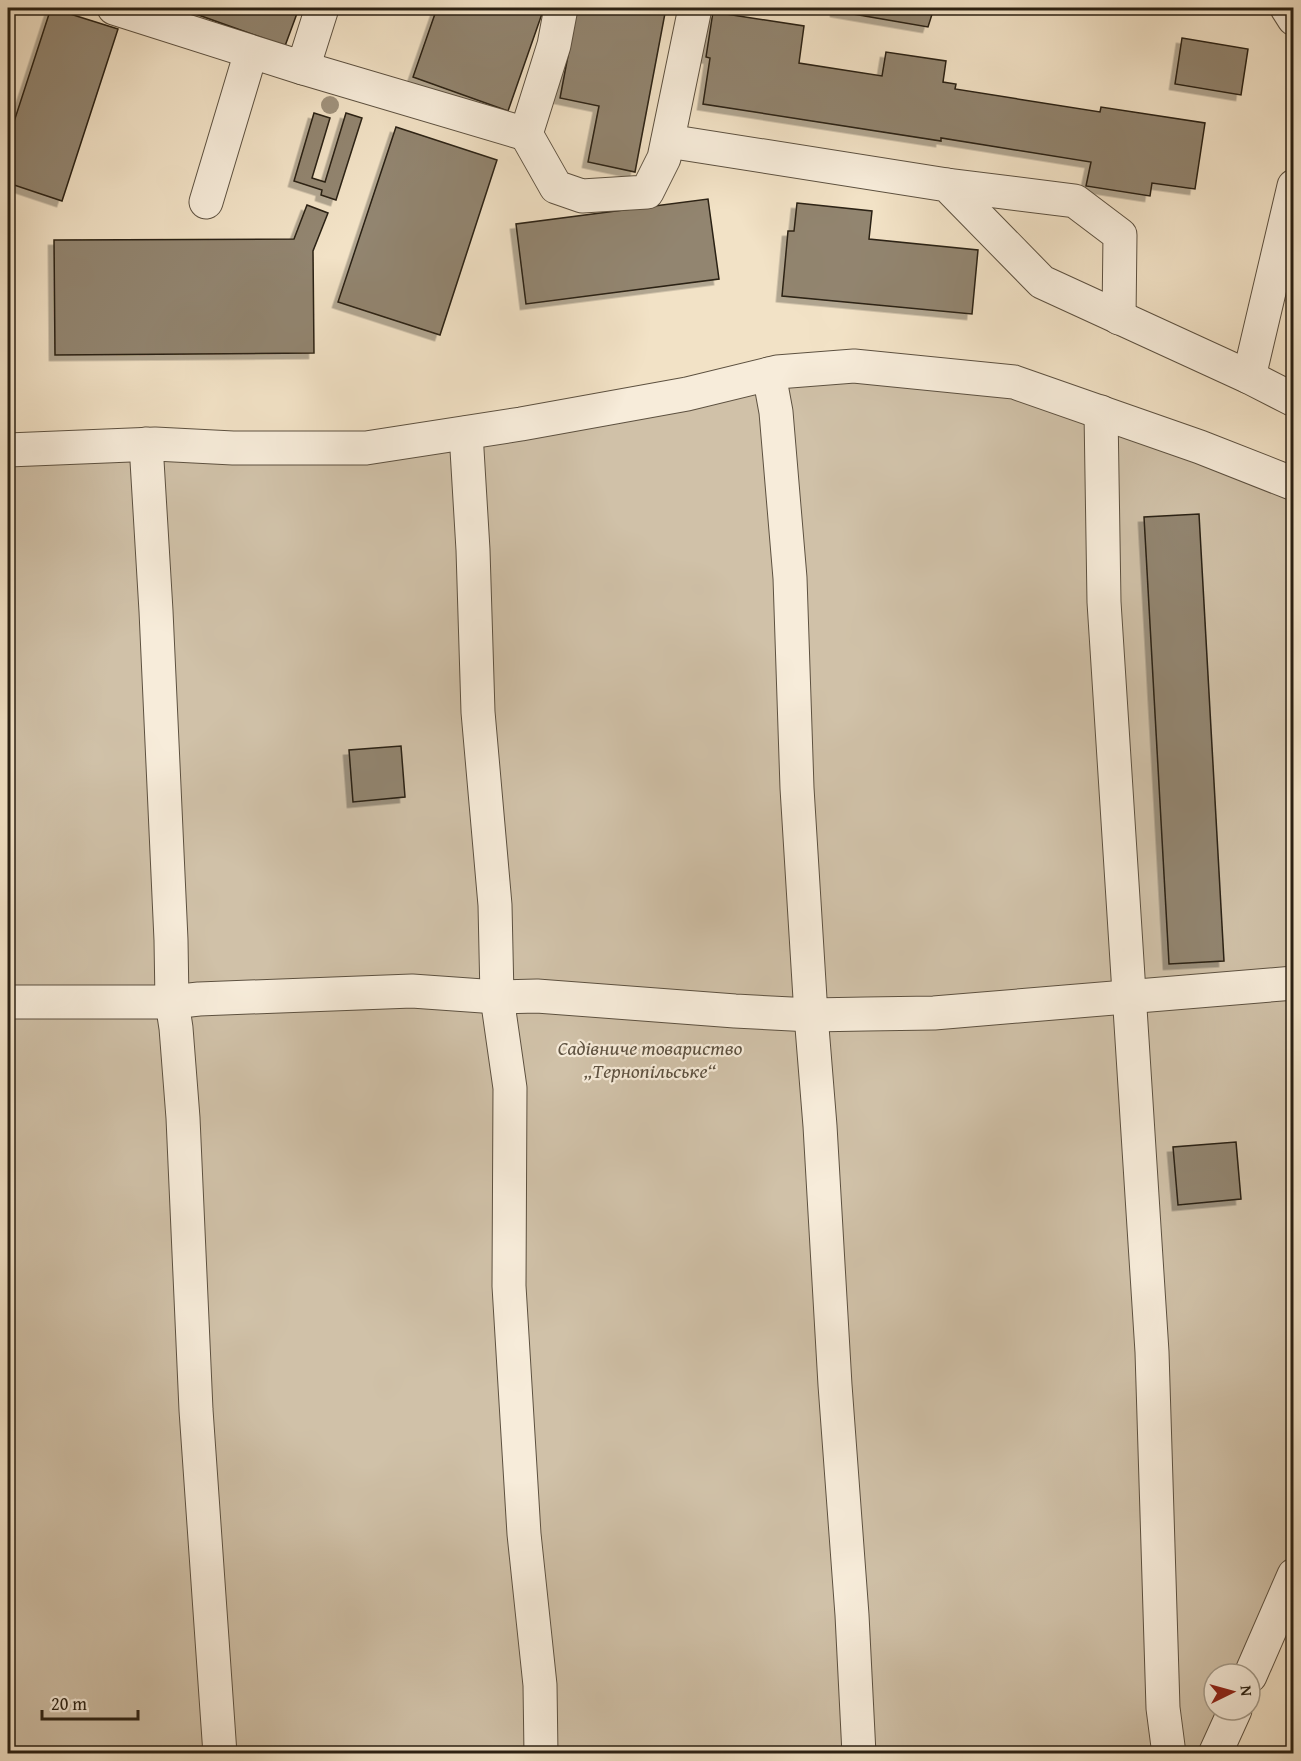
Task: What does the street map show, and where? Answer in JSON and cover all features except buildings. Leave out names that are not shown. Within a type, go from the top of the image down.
[{"type":"street","points":[[114,8],[303,68],[526,134],[556,187],[582,196],[647,192],[664,158],[695,8]]},
{"type":"street","points":[[303,68],[322,8]]},
{"type":"street","points":[[526,134],[554,45],[561,8]]},
{"type":"street","points":[[1287,8],[1293,19]]},
{"type":"street","points":[[206,202],[251,52]]},
{"type":"street","points":[[668,141],[947,185],[1075,201],[1120,235],[1119,318]]},
{"type":"street","points":[[947,185],[1042,282],[1250,377],[1293,400]]},
{"type":"street","points":[[1250,377],[1293,186]]},
{"type":"street","points":[[8,450],[146,444],[233,448],[366,448],[687,394],[769,374],[854,366],[1014,382],[1200,447],[1293,484]]},
{"type":"street","points":[[769,374],[776,411],[790,578],[797,788],[852,1615],[859,1754]]},
{"type":"street","points":[[1101,412],[1104,602],[1152,1352],[1163,1708],[1169,1754]]},
{"type":"street","points":[[466,433],[473,550],[478,712],[495,905],[497,997],[510,1088],[509,1286],[524,1534],[540,1685],[541,1754]]},
{"type":"street","points":[[146,444],[171,928],[172,1002],[183,1118],[196,1410],[220,1754]]},
{"type":"street","points":[[8,1002],[172,1002],[411,991],[497,997],[537,996],[811,1015],[934,1013],[1293,983]]},
{"type":"street","points":[[1256,1662],[1293,1575]]},
{"type":"street","points":[[1215,1754],[1230,1722]]},
{"type":"green space","name":"Садівниче товариство „Тернопільське“","points":[[777,372],[1014,382],[1293,484],[1293,1575],[1255,1662],[1202,1662],[1202,1722],[1229,1722],[1215,1753],[8,1753],[8,450],[366,448]]}]
